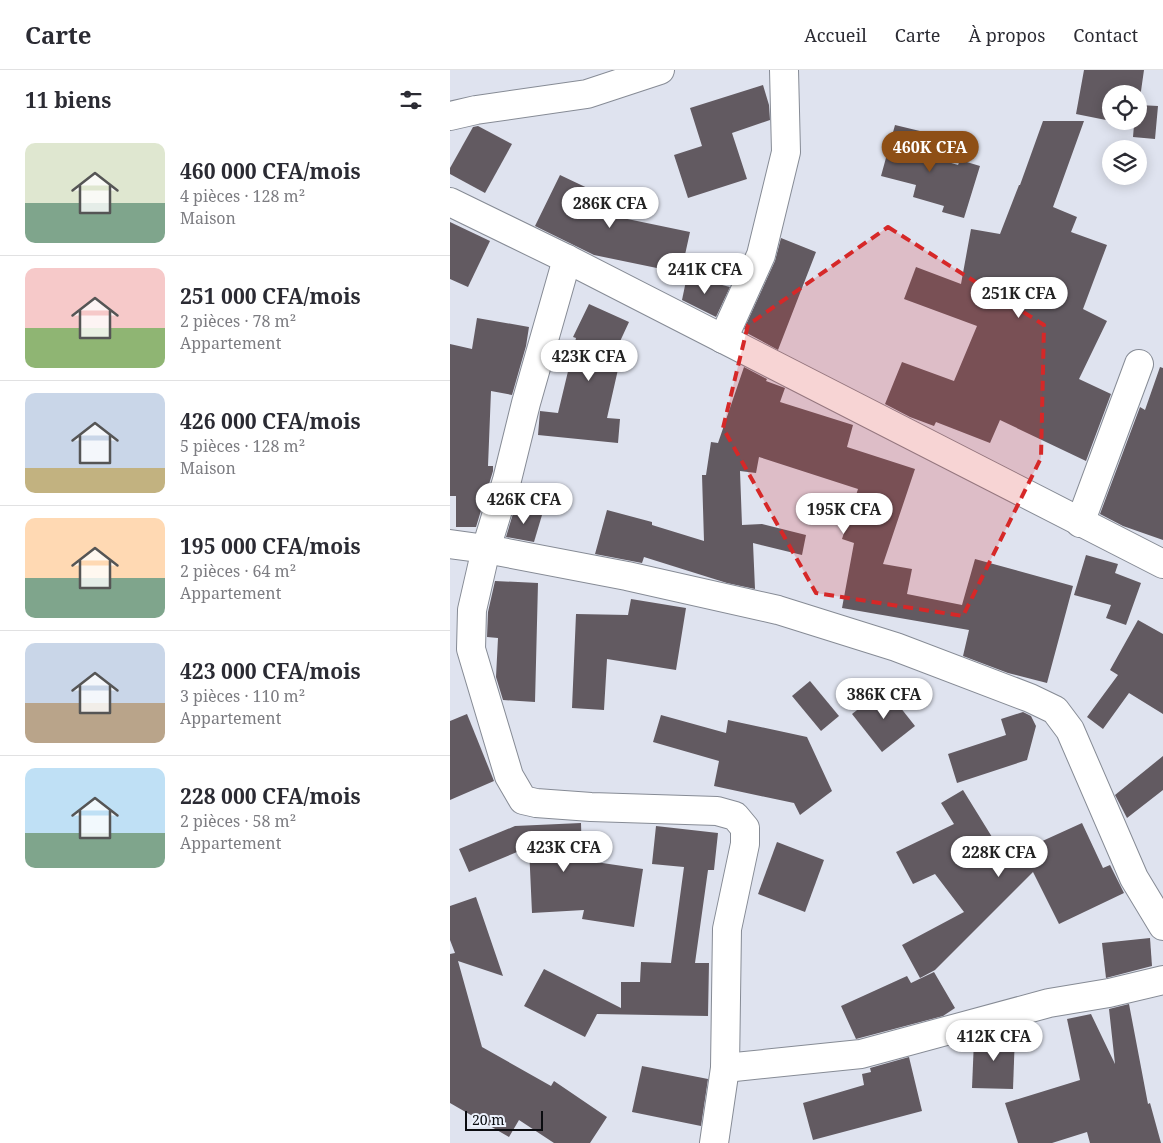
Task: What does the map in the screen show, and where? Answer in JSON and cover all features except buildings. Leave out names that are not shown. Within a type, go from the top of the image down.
[{"type":"street","points":[[450,116],[476,110],[587,94],[660,70]]},
{"type":"street","points":[[723,339],[762,256],[786,152],[784,70]]},
{"type":"street","points":[[450,202],[567,259],[1163,564]]},
{"type":"street","points":[[567,259],[526,403],[507,480],[486,549],[472,610],[470,649],[510,776],[523,800],[536,804],[716,811],[735,816],[745,828],[745,844],[727,929],[725,1068],[714,1143]]},
{"type":"street","points":[[1080,523],[1139,364]]},
{"type":"street","points":[[450,544],[627,576],[778,610],[896,647],[1030,698],[1055,710],[1070,730],[1134,878],[1163,926]]},
{"type":"street","points":[[725,1068],[861,1054],[1049,1003],[1109,994],[1163,980]]},
{"type":"highlighted area","points":[[888,227],[1044,325],[1041,458],[963,616],[816,593],[723,428],[748,325]]}]
